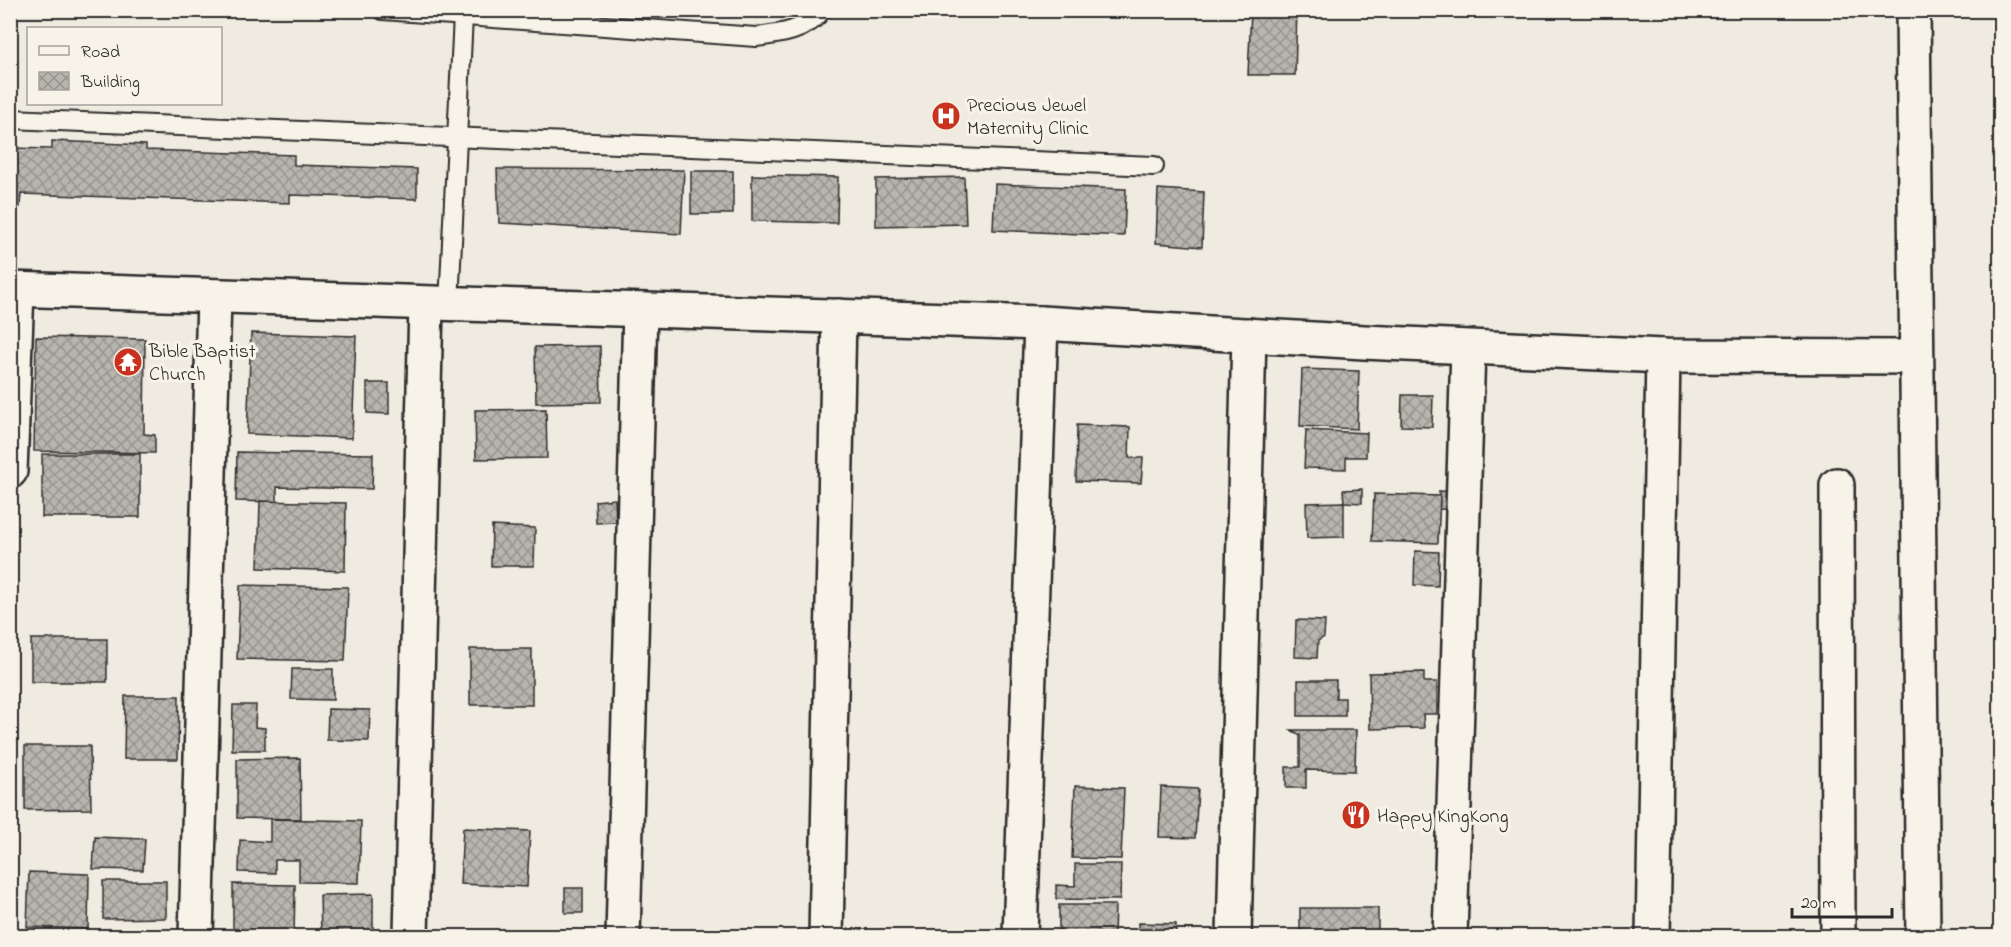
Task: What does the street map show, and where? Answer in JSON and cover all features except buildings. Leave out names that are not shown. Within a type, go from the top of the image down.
[{"type":"street","points":[[1913,10],[1923,936]]},
{"type":"street","points":[[10,471],[14,290],[1041,323],[1468,348],[1663,356],[1915,357]]},
{"type":"street","points":[[196,936],[214,298]]},
{"type":"street","points":[[411,936],[437,304]]},
{"type":"street","points":[[623,936],[640,310]]},
{"type":"street","points":[[826,936],[839,316]]},
{"type":"street","points":[[1020,936],[1041,323]]},
{"type":"street","points":[[1234,936],[1249,335]]},
{"type":"street","points":[[1450,936],[1468,348]]},
{"type":"street","points":[[1653,936],[1663,356]]},
{"type":"street","points":[[1837,485],[1838,936]]},
{"type":"lane","points":[[383,10],[756,37],[785,34],[814,21],[822,10]]},
{"type":"lane","points":[[437,304],[457,137],[463,16]]},
{"type":"lane","points":[[10,119],[1154,166]]},
{"type":"place","name":"Precious Jewel Maternity Clinic","points":[[946,116]]},
{"type":"place","name":"Bible Baptist Church","points":[[128,362]]},
{"type":"place","name":"Happy KingKong","points":[[1356,815]]}]
